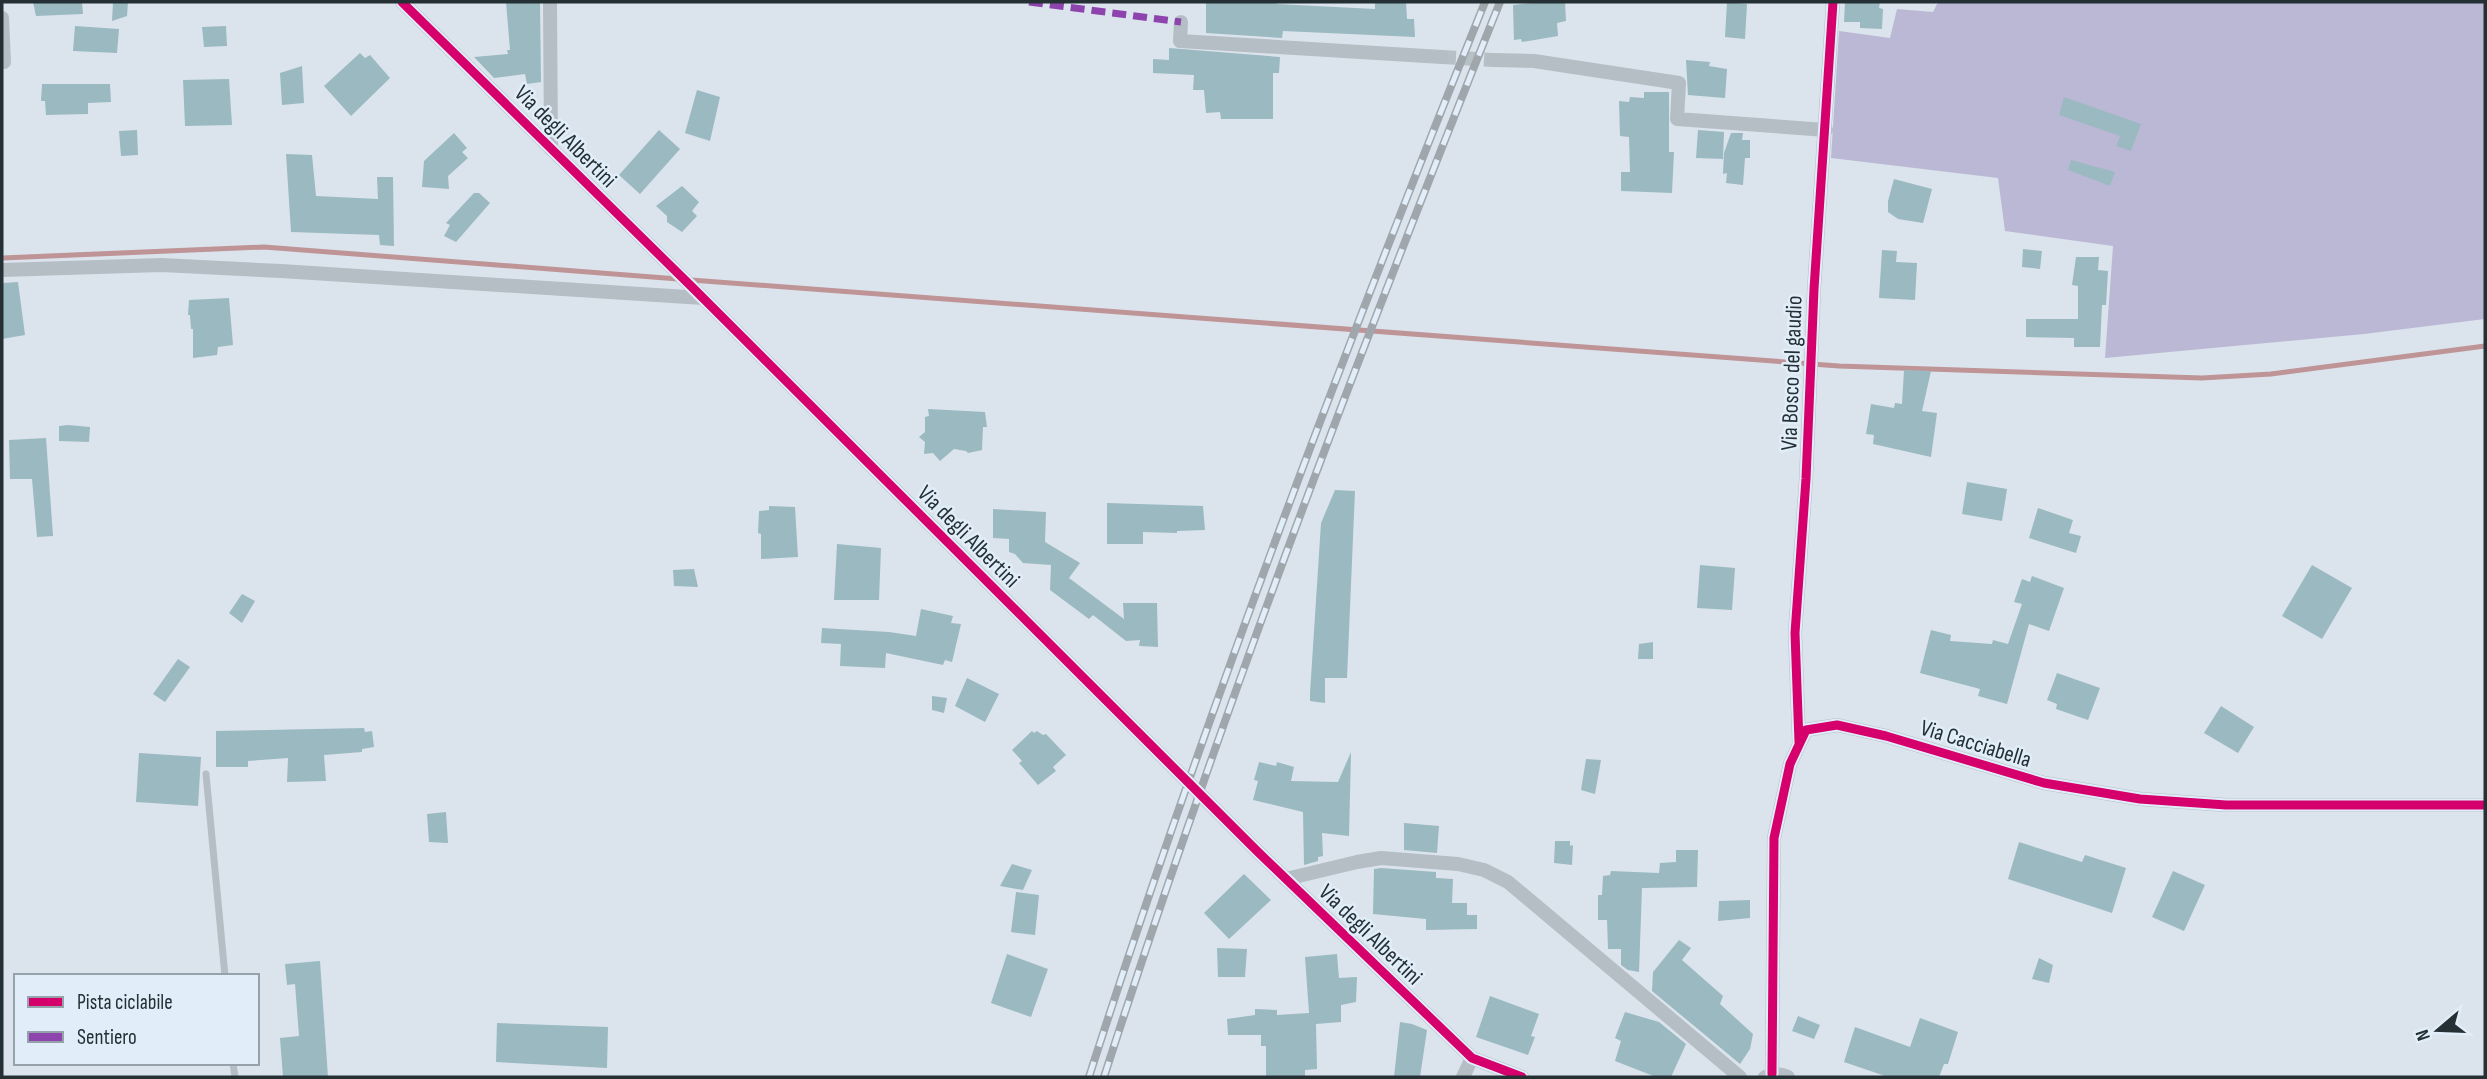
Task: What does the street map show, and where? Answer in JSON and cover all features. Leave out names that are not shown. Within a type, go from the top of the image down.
[{"type":"street","name":"Via degli Albertini","points":[[402,2],[1286,879],[1472,1058],[1522,1077]]},
{"type":"street","points":[[550,2],[551,149]]},
{"type":"street","name":"Via Bosco del gaudio","points":[[1799,746],[1795,633],[1833,2]]},
{"type":"street","points":[[2,18],[4,62]]},
{"type":"street","points":[[1181,22],[1180,41],[1442,57]]},
{"type":"street","points":[[1493,60],[1534,61],[1679,83],[1677,119],[1826,130]]},
{"type":"street","points":[[2,270],[175,266],[703,298]]},
{"type":"street","name":"Via Cacciabella","points":[[1799,746],[1806,730],[1837,725],[1886,736],[2044,783],[2140,799],[2226,805],[2485,805]]},
{"type":"street","points":[[1788,1077],[1783,1074],[1768,1076],[1774,838],[1790,764],[1799,746]]},
{"type":"street","points":[[1286,879],[1381,858],[1458,864],[1484,870],[1508,882],[1740,1077]]},
{"type":"street","points":[[1463,1077],[1472,1058]]},
{"type":"lane","points":[[206,774],[225,974]]},
{"type":"shaded area","points":[[1938,2],[2485,2],[2485,319],[2364,334],[2105,358],[2113,246],[2005,231],[1998,178],[1831,158],[1839,31],[1890,38],[1897,9],[1933,12]]},
{"type":"building","points":[[33,2],[82,2],[83,14],[36,16]]},
{"type":"building","points":[[113,2],[128,2],[127,16],[112,21]]},
{"type":"building","points":[[506,2],[540,2],[541,82],[527,84],[525,74],[494,78],[474,57],[508,54],[507,50],[510,50]]},
{"type":"building","points":[[1206,2],[1277,2],[1375,9],[1375,2],[1406,2],[1407,19],[1414,19],[1415,37],[1283,31],[1282,38],[1206,33]]},
{"type":"building","points":[[1565,2],[1566,21],[1557,23],[1558,36],[1522,42],[1521,39],[1514,40],[1513,5]]},
{"type":"building","points":[[1727,2],[1747,4],[1745,39],[1725,37]]},
{"type":"building","points":[[1845,2],[1880,2],[1879,8],[1883,9],[1882,29],[1860,28],[1860,22],[1844,22]]},
{"type":"building","points":[[75,26],[119,29],[117,53],[73,51]]},
{"type":"building","points":[[226,26],[227,46],[204,47],[202,27]]},
{"type":"building","points":[[1169,48],[1280,57],[1279,73],[1273,73],[1273,119],[1221,119],[1220,112],[1206,113],[1204,90],[1193,90],[1194,75],[1153,73],[1153,59],[1169,60]]},
{"type":"building","points":[[360,53],[365,58],[370,55],[390,78],[351,116],[324,86]]},
{"type":"building","points":[[1686,60],[1710,62],[1709,66],[1727,69],[1725,98],[1688,95]]},
{"type":"building","points":[[302,66],[304,103],[282,105],[280,73]]},
{"type":"building","points":[[229,79],[232,125],[185,126],[183,80]]},
{"type":"building","points":[[42,84],[110,84],[111,102],[88,103],[88,114],[46,115],[45,101],[41,101]]},
{"type":"building","points":[[697,90],[720,97],[710,141],[685,133]]},
{"type":"building","points":[[1644,92],[1669,92],[1669,152],[1674,152],[1672,193],[1621,191],[1621,172],[1630,172],[1629,137],[1620,136],[1619,101],[1629,102],[1630,97],[1644,98]]},
{"type":"building","points":[[2064,97],[2141,124],[2131,151],[2116,146],[2120,136],[2059,115]]},
{"type":"building","points":[[137,130],[138,155],[121,156],[119,131]]},
{"type":"building","points":[[659,130],[680,149],[640,194],[619,175]]},
{"type":"building","points":[[1698,130],[1724,132],[1723,159],[1696,158]]},
{"type":"building","points":[[454,133],[467,148],[462,152],[468,158],[448,176],[449,189],[422,187],[424,161]]},
{"type":"building","points":[[1731,133],[1743,133],[1742,140],[1750,140],[1750,158],[1745,158],[1743,185],[1726,183],[1727,173],[1723,174],[1724,153]]},
{"type":"building","points":[[286,154],[312,155],[316,196],[378,199],[377,177],[393,177],[394,246],[380,245],[379,235],[291,232]]},
{"type":"building","points":[[2071,160],[2115,172],[2110,186],[2068,170]]},
{"type":"building","points":[[1894,179],[1932,189],[1923,223],[1898,219],[1888,212]]},
{"type":"building","points":[[682,186],[699,202],[692,211],[697,216],[682,232],[667,222],[667,216],[656,206]]},
{"type":"building","points":[[474,193],[479,193],[490,203],[456,242],[444,236],[450,225],[446,223]]},
{"type":"building","points":[[2023,249],[2042,251],[2040,269],[2022,267]]},
{"type":"building","points":[[1882,250],[1897,251],[1896,262],[1917,263],[1915,300],[1879,298]]},
{"type":"building","points":[[2076,257],[2099,257],[2098,270],[2108,271],[2106,305],[2102,305],[2100,347],[2074,347],[2074,338],[2026,337],[2026,319],[2078,319],[2078,286],[2072,285]]},
{"type":"building","points":[[18,282],[25,335],[2,339],[3,283]]},
{"type":"building","points":[[229,298],[233,345],[218,347],[217,355],[193,358],[189,300]]},
{"type":"building","points":[[1904,370],[1931,371],[1922,411],[1937,413],[1931,457],[1873,444],[1874,435],[1866,434],[1871,404],[1894,408],[1895,403],[1902,404]]},
{"type":"building","points":[[928,409],[985,412],[987,427],[983,427],[982,450],[968,453],[954,449],[940,461],[933,453],[924,454],[925,442],[919,437],[925,432]]},
{"type":"building","points":[[59,426],[90,427],[89,442],[59,441]]},
{"type":"building","points":[[46,438],[53,536],[37,537],[32,479],[10,479],[9,440]]},
{"type":"building","points":[[1967,482],[2007,489],[2002,521],[1962,514]]},
{"type":"building","points":[[1335,490],[1355,491],[1347,678],[1325,678],[1325,703],[1310,701],[1310,693],[1321,523]]},
{"type":"building","points":[[1107,503],[1203,506],[1205,530],[1143,532],[1143,544],[1107,544]]},
{"type":"building","points":[[769,506],[795,507],[798,557],[761,559],[759,511],[769,510]]},
{"type":"building","points":[[2038,508],[2073,520],[2069,533],[2081,536],[2076,553],[2029,538]]},
{"type":"building","points":[[993,509],[1046,512],[1045,542],[1080,563],[1069,578],[1124,619],[1123,603],[1157,603],[1158,647],[1139,646],[1140,640],[1126,641],[1093,615],[1089,619],[1050,590],[1051,565],[1023,563],[1015,554],[1009,552],[1009,539],[993,538]]},
{"type":"building","points":[[837,544],[881,548],[879,600],[834,600]]},
{"type":"building","points":[[1700,565],[1735,568],[1732,610],[1697,608]]},
{"type":"building","points":[[2312,565],[2352,588],[2322,639],[2282,616]]},
{"type":"building","points":[[694,569],[698,587],[674,586],[673,570]]},
{"type":"building","points":[[2032,576],[2064,588],[2049,631],[2029,624],[2007,704],[1978,696],[1980,689],[1920,673],[1931,630],[1951,635],[1950,641],[1992,644],[1993,640],[2008,644],[2022,604],[2014,602],[2022,579],[2030,582]]},
{"type":"building","points":[[242,594],[255,601],[242,623],[229,613]]},
{"type":"building","points":[[921,609],[953,616],[951,623],[961,624],[952,662],[945,660],[943,665],[886,653],[885,668],[840,666],[841,644],[821,643],[822,628],[916,636]]},
{"type":"building","points":[[1653,642],[1653,659],[1638,659],[1639,644]]},
{"type":"building","points":[[178,659],[190,667],[165,702],[153,694]]},
{"type":"building","points":[[2057,673],[2100,688],[2088,720],[2056,709],[2057,704],[2047,700]]},
{"type":"building","points":[[967,678],[999,694],[985,722],[955,706]]},
{"type":"building","points":[[932,696],[947,698],[944,713],[932,710]]},
{"type":"building","points":[[2221,706],[2254,727],[2238,753],[2204,733]]},
{"type":"building","points":[[364,728],[365,732],[372,731],[374,747],[362,749],[362,752],[324,755],[326,781],[287,782],[288,758],[248,761],[248,767],[216,767],[216,731]]},
{"type":"building","points":[[1032,731],[1046,734],[1066,755],[1053,767],[1056,771],[1038,785],[1019,763],[1022,761],[1012,750]]},
{"type":"building","points":[[1351,752],[1349,836],[1322,833],[1323,856],[1318,857],[1318,861],[1304,865],[1303,812],[1253,800],[1258,781],[1254,780],[1259,762],[1276,766],[1277,762],[1294,767],[1291,781],[1338,782]]},
{"type":"building","points":[[139,753],[201,757],[198,806],[136,802]]},
{"type":"building","points":[[1586,759],[1601,760],[1595,794],[1581,790]]},
{"type":"building","points":[[446,812],[448,843],[429,842],[427,814]]},
{"type":"building","points":[[1404,823],[1439,826],[1437,853],[1404,850]]},
{"type":"building","points":[[1555,841],[1570,841],[1570,846],[1573,845],[1572,865],[1554,863]]},
{"type":"building","points":[[2019,842],[2082,862],[2085,855],[2126,868],[2112,913],[2008,879]]},
{"type":"building","points":[[1676,850],[1698,850],[1697,887],[1642,888],[1639,972],[1628,970],[1621,965],[1621,949],[1608,949],[1607,920],[1598,920],[1598,895],[1602,895],[1603,876],[1610,875],[1611,871],[1659,873],[1660,863],[1676,862]]},
{"type":"building","points":[[1012,864],[1032,870],[1023,890],[1000,886]]},
{"type":"building","points":[[1374,869],[1436,872],[1436,878],[1453,879],[1452,903],[1467,903],[1467,915],[1477,915],[1477,929],[1426,930],[1426,919],[1373,914]]},
{"type":"building","points":[[2173,871],[2205,885],[2184,931],[2152,917]]},
{"type":"building","points":[[1244,874],[1271,900],[1229,939],[1204,913]]},
{"type":"building","points":[[1016,892],[1039,895],[1035,935],[1011,932]]},
{"type":"building","points":[[1750,900],[1750,918],[1718,921],[1719,901]]},
{"type":"building","points":[[1679,940],[1691,948],[1682,960],[1723,996],[1720,1004],[1753,1034],[1750,1049],[1740,1064],[1652,991],[1653,972]]},
{"type":"building","points":[[1217,948],[1247,949],[1245,977],[1218,977]]},
{"type":"building","points":[[1007,954],[1048,969],[1031,1017],[991,1003]]},
{"type":"building","points":[[1337,954],[1339,978],[1357,977],[1356,1002],[1341,1005],[1341,1022],[1316,1024],[1317,1069],[1305,1070],[1305,1077],[1266,1077],[1266,1046],[1261,1046],[1261,1035],[1228,1035],[1227,1019],[1255,1015],[1255,1009],[1277,1010],[1277,1015],[1309,1013],[1305,957]]},
{"type":"building","points":[[2039,958],[2053,965],[2049,983],[2032,979]]},
{"type":"building","points":[[320,961],[328,1077],[283,1077],[280,1038],[299,1036],[295,984],[287,985],[285,964]]},
{"type":"building","points":[[1490,996],[1539,1014],[1528,1055],[1476,1037]]},
{"type":"building","points":[[1625,1012],[1659,1022],[1686,1044],[1671,1077],[1656,1077],[1615,1061],[1621,1041],[1615,1038]]},
{"type":"building","points":[[1798,1016],[1820,1025],[1814,1039],[1792,1031]]},
{"type":"building","points":[[1920,1018],[1958,1032],[1948,1064],[1944,1064],[1939,1077],[1888,1077],[1844,1062],[1855,1027],[1910,1047]]},
{"type":"building","points":[[1400,1022],[1427,1030],[1420,1077],[1394,1077]]},
{"type":"building","points":[[497,1023],[608,1027],[607,1068],[496,1062]]},
{"type":"waterway","points":[[2,258],[264,247],[678,279]]},
{"type":"waterway","points":[[691,280],[1839,366],[2202,378],[2271,374],[2485,346]]},
{"type":"tunnel","points":[[1442,57],[1493,60]]},
{"type":"railway","points":[[1089,1077],[1180,805],[1277,536],[1379,268],[1485,2]]},
{"type":"railway","points":[[1104,1077],[1243,670],[1343,402],[1500,2]]},
{"type":"marked path","points":[[1029,2],[1181,22]]},
{"type":"cycle path","points":[[402,2],[1256,850],[1472,1058],[1522,1077]]},
{"type":"cycle path","points":[[1799,742],[1795,633],[1833,2]]},
{"type":"cycle path","points":[[1772,1074],[1774,838],[1790,764],[1806,730],[1837,725],[1886,736],[2044,783],[2140,799],[2226,805],[2485,805]]}]
